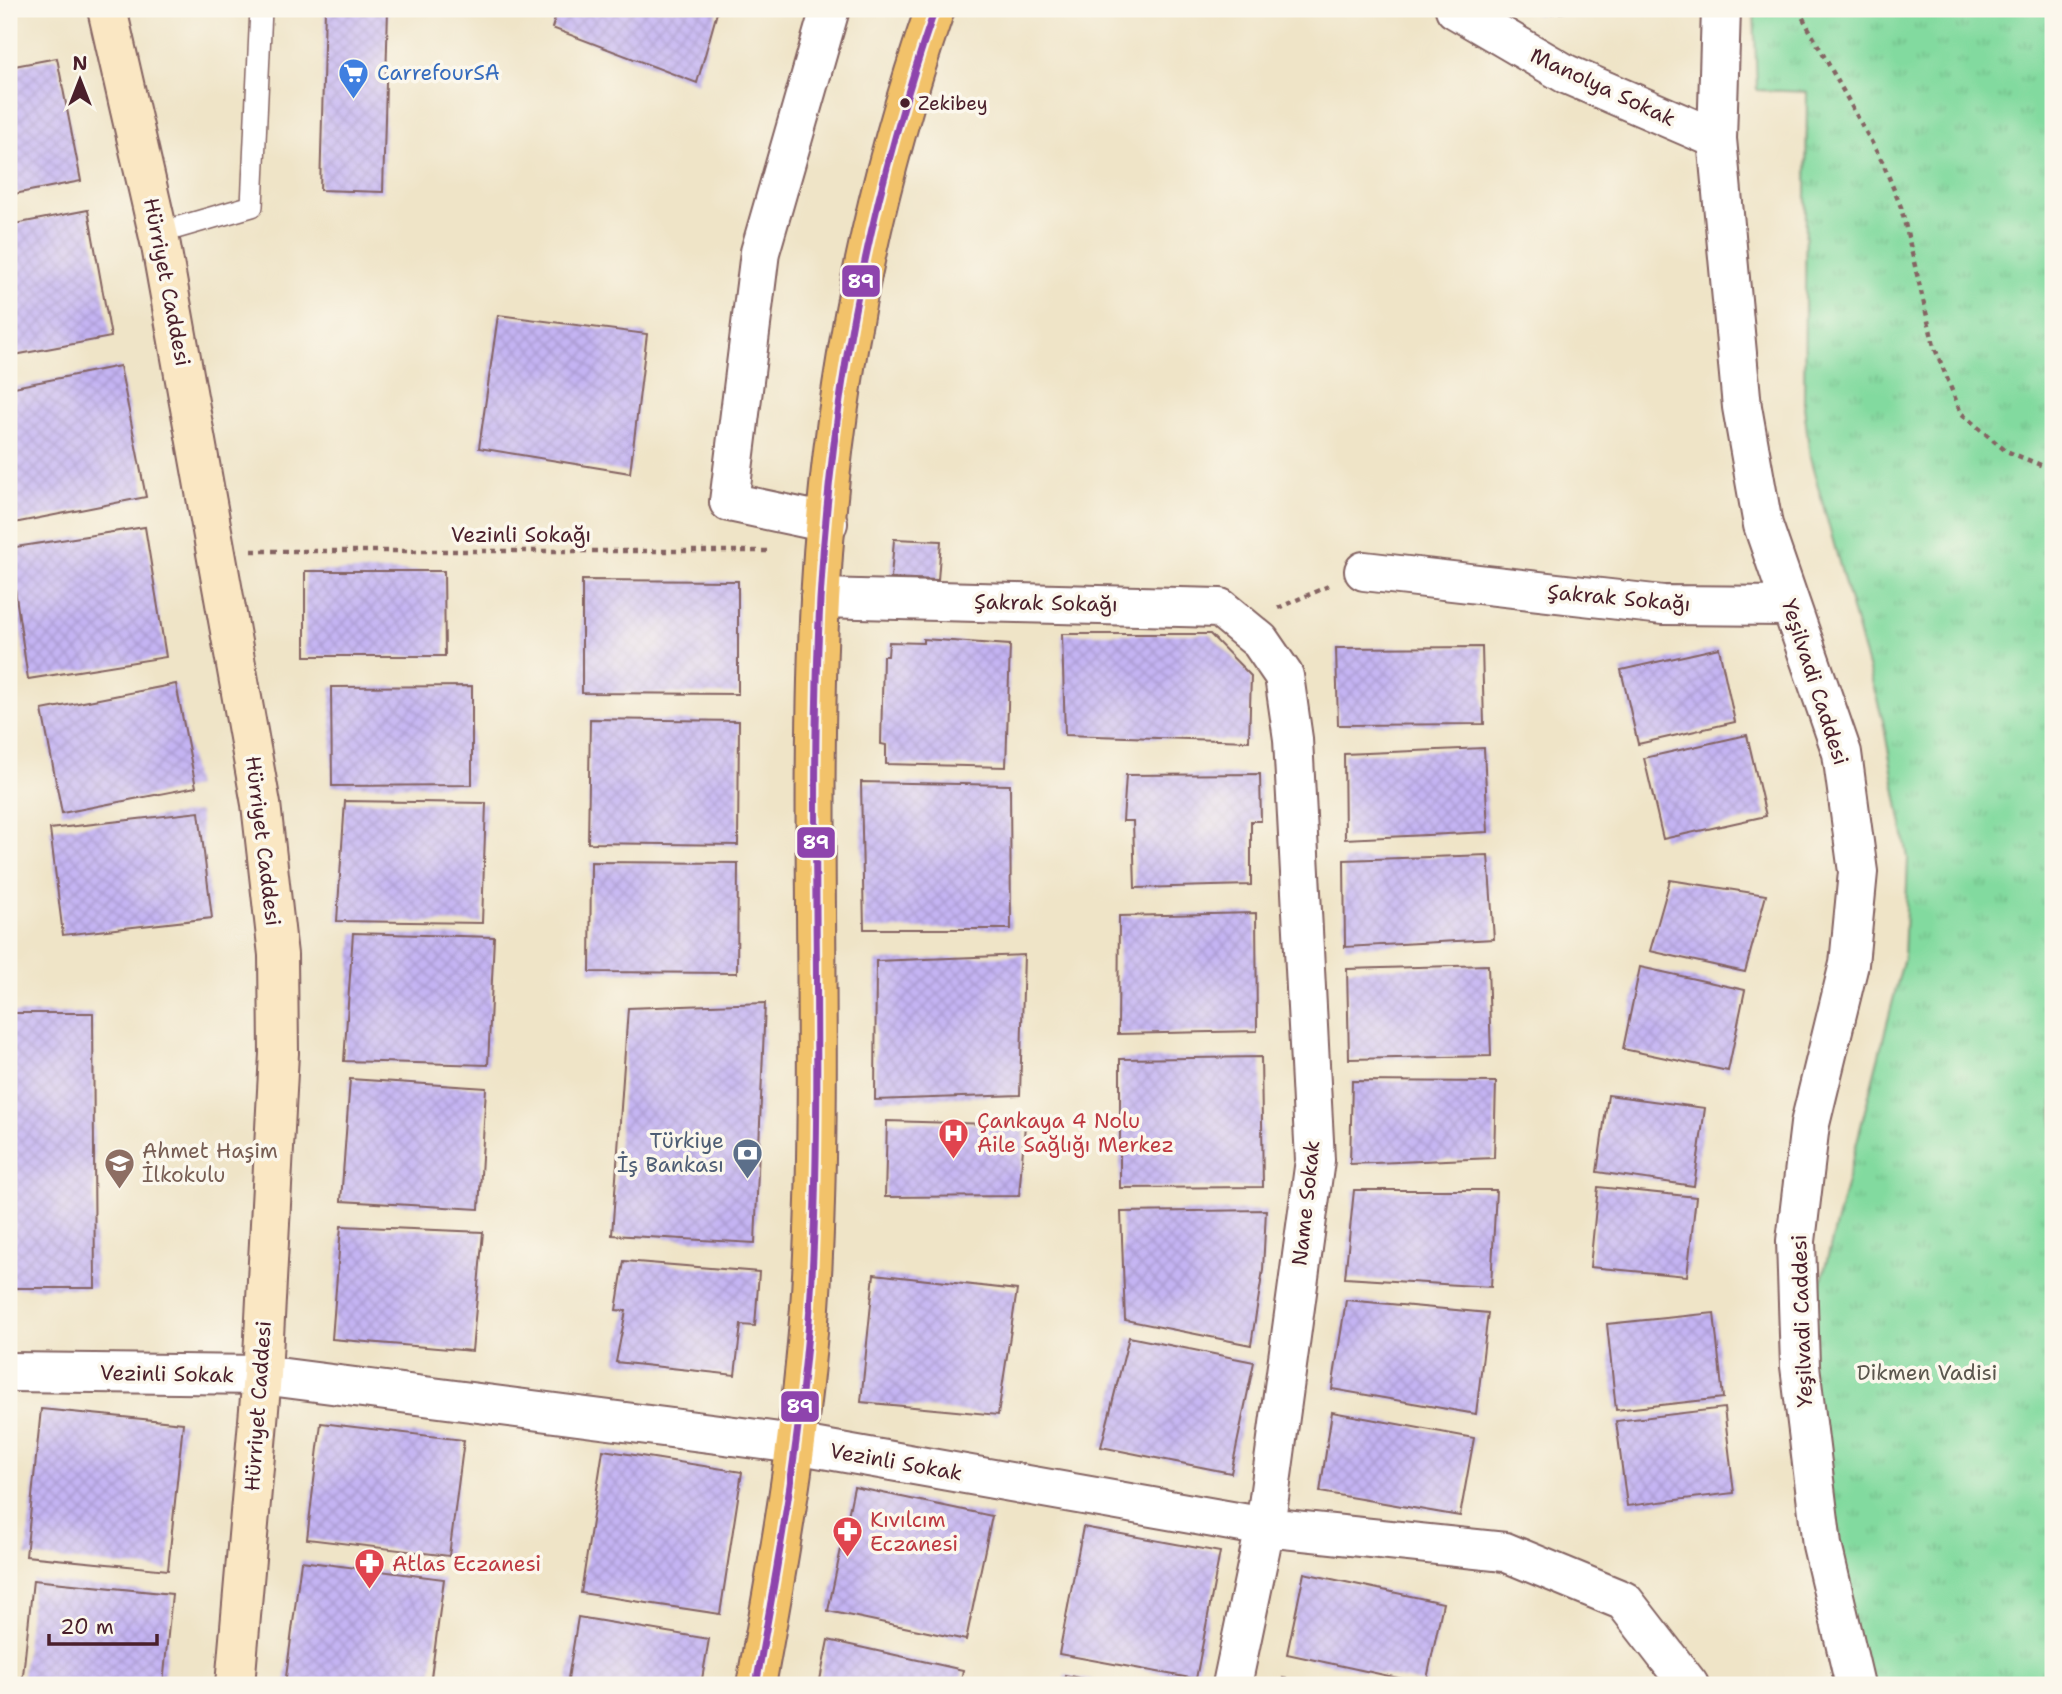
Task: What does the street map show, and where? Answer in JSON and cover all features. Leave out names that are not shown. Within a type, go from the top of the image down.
[{"type":"main road","points":[[756,1685],[795,1444],[813,1257],[820,598],[840,404],[859,280],[882,181],[935,9]]},
{"type":"street","name":"Hürriyet Caddesi","points":[[107,9],[159,233],[261,804],[278,955],[279,1053],[262,1375],[234,1685]]},
{"type":"street","points":[[828,523],[729,502],[760,252],[830,9]]},
{"type":"street","name":"Manolya Sokak","points":[[1455,9],[1566,74],[1717,139]]},
{"type":"street","name":"Yeşilvadi Caddesi","points":[[1721,9],[1717,139],[1742,407],[1763,525],[1842,753],[1858,872],[1849,964],[1810,1124],[1796,1241],[1800,1366],[1822,1545],[1857,1682]]},
{"type":"street","name":"Şakrak Sokağı","points":[[1364,571],[1663,605],[1791,606]]},
{"type":"street","name":"Şakrak Sokağı","points":[[820,598],[1220,607],[1250,633]]},
{"type":"street","name":"Name Sokak","points":[[1232,1685],[1265,1527],[1315,1160],[1293,739],[1284,676],[1250,633]]},
{"type":"street","name":"Vezinli Sokak","points":[[9,1372],[262,1375],[795,1444],[1265,1527],[1505,1552],[1625,1601],[1689,1685]]},
{"type":"lane","points":[[159,233],[252,206],[261,9]]},
{"type":"path","points":[[1798,9],[1883,163],[1901,207],[1934,346],[1961,413],[2006,451],[2053,470]]},
{"type":"path","name":"Vezinli Sokağı","points":[[216,551],[770,551]]},
{"type":"path","points":[[1250,633],[1364,571]]},
{"type":"green space","name":"Dikmen Vadisi","points":[[1754,9],[2053,9],[2053,1685],[1863,1685],[1800,1366],[1904,957],[1908,858],[1883,721],[1810,458],[1804,406],[1807,92],[1757,90]]},
{"type":"building","name":"CarrefourSA","points":[[325,9],[388,9],[383,192],[320,190]]},
{"type":"building","points":[[558,9],[718,9],[697,83],[552,28]]},
{"type":"building","points":[[1535,9],[1576,9],[1576,11],[1535,15]]},
{"type":"building","points":[[57,58],[81,181],[9,195],[9,67]]},
{"type":"building","points":[[88,210],[111,337],[9,356],[9,225]]},
{"type":"building","points":[[498,315],[647,334],[630,473],[479,448]]},
{"type":"building","points":[[120,366],[146,497],[9,524],[9,388]]},
{"type":"building","points":[[145,527],[166,657],[28,679],[9,548]]},
{"type":"building","points":[[894,539],[941,541],[938,580],[891,578]]},
{"type":"building","points":[[305,571],[444,571],[445,656],[305,656]]},
{"type":"building","points":[[582,580],[738,581],[738,694],[582,693]]},
{"type":"building","points":[[1062,634],[1210,634],[1251,676],[1249,741],[1065,735]]},
{"type":"building","points":[[923,639],[1010,645],[1006,767],[886,764],[886,745],[881,744],[883,656],[888,656],[889,642],[923,643]]},
{"type":"building","points":[[1482,647],[1484,724],[1338,725],[1336,648]]},
{"type":"building","points":[[1719,648],[1735,722],[1638,744],[1621,670]]},
{"type":"building","points":[[176,684],[196,787],[62,813],[42,710]]},
{"type":"building","points":[[472,686],[472,785],[332,786],[331,687]]},
{"type":"building","points":[[590,719],[739,721],[738,845],[588,843]]},
{"type":"building","points":[[1747,735],[1766,816],[1663,839],[1644,758]]},
{"type":"building","points":[[1484,748],[1488,832],[1345,839],[1344,754]]},
{"type":"building","points":[[1260,774],[1261,821],[1251,821],[1251,885],[1135,888],[1133,821],[1123,821],[1126,775]]},
{"type":"building","points":[[861,782],[1010,785],[1011,929],[864,929]]},
{"type":"building","points":[[345,801],[486,803],[482,923],[337,921]]},
{"type":"building","points":[[199,812],[212,918],[63,935],[50,829]]},
{"type":"building","points":[[1488,855],[1494,939],[1345,947],[1344,860]]},
{"type":"building","points":[[591,862],[738,863],[737,973],[590,972]]},
{"type":"building","points":[[1670,880],[1766,895],[1745,972],[1650,951]]},
{"type":"building","points":[[1256,913],[1257,1031],[1118,1034],[1119,916]]},
{"type":"building","points":[[353,933],[494,937],[488,1065],[344,1061]]},
{"type":"building","points":[[1024,955],[1020,1095],[875,1100],[876,961]]},
{"type":"building","points":[[1488,965],[1491,1056],[1349,1059],[1347,969]]},
{"type":"building","points":[[1640,967],[1745,990],[1728,1071],[1623,1049]]},
{"type":"building","points":[[765,1003],[755,1243],[612,1235],[628,1008]]},
{"type":"building","points":[[9,1013],[93,1013],[95,1288],[9,1288]]},
{"type":"building","points":[[1261,1057],[1263,1187],[1120,1188],[1120,1059]]},
{"type":"building","points":[[350,1079],[486,1088],[479,1209],[341,1201]]},
{"type":"building","points":[[1352,1081],[1496,1082],[1494,1158],[1350,1164]]},
{"type":"building","points":[[1608,1095],[1705,1108],[1694,1186],[1597,1172]]},
{"type":"building","name":"Çankaya 4 Nolu Aile Sağlığı Merkez","points":[[887,1121],[1025,1125],[1019,1196],[885,1197]]},
{"type":"building","points":[[1598,1187],[1696,1197],[1687,1276],[1590,1267]]},
{"type":"building","points":[[1354,1190],[1496,1190],[1491,1287],[1345,1278]]},
{"type":"building","points":[[1266,1210],[1263,1270],[1251,1345],[1125,1320],[1121,1212]]},
{"type":"building","points":[[341,1226],[483,1232],[472,1351],[332,1339]]},
{"type":"building","points":[[624,1261],[759,1272],[755,1326],[741,1325],[735,1375],[616,1362],[626,1311],[616,1310]]},
{"type":"building","points":[[874,1274],[1017,1290],[998,1415],[861,1402]]},
{"type":"building","points":[[1346,1300],[1488,1313],[1476,1414],[1332,1389]]},
{"type":"building","points":[[1714,1313],[1723,1398],[1616,1410],[1607,1324]]},
{"type":"building","points":[[1129,1337],[1254,1362],[1231,1473],[1101,1447]]},
{"type":"building","points":[[1724,1408],[1734,1493],[1627,1506],[1616,1421]]},
{"type":"building","points":[[41,1409],[183,1423],[168,1570],[26,1556]]},
{"type":"building","points":[[1332,1412],[1474,1438],[1460,1516],[1320,1492]]},
{"type":"building","points":[[321,1423],[464,1440],[449,1556],[307,1539]]},
{"type":"building","points":[[603,1450],[742,1472],[720,1614],[581,1593]]},
{"type":"building","points":[[854,1487],[992,1516],[966,1640],[828,1611]]},
{"type":"building","points":[[1083,1527],[1220,1552],[1196,1679],[1059,1654]]},
{"type":"building","points":[[301,1561],[444,1579],[430,1685],[285,1685]]},
{"type":"building","points":[[1304,1573],[1443,1603],[1426,1684],[1287,1654]]},
{"type":"building","points":[[33,1580],[172,1594],[163,1685],[22,1685]]},
{"type":"building","points":[[578,1617],[709,1639],[701,1685],[567,1685]]},
{"type":"building","points":[[828,1640],[963,1670],[960,1685],[819,1685]]},
{"type":"building","points":[[1065,1675],[1107,1684],[1107,1685],[1063,1685]]},
{"type":"building","points":[[1283,1678],[1312,1684],[1312,1685],[1281,1685]]},
{"type":"transit line","name":"89","points":[[756,1685],[792,1471],[810,1309],[817,1091],[817,682],[825,524],[833,449],[857,300],[873,227],[891,154],[935,9]]},
{"type":"place","name":"CarrefourSA","points":[[354,100]]},
{"type":"place","name":"Zekibey","points":[[905,103]]},
{"type":"place","name":"Çankaya 4 Nolu Aile Sağlığı Merkez","points":[[954,1160]]},
{"type":"place","name":"Türkiye İş Bankası","points":[[747,1180]]},
{"type":"place","name":"Ahmet Haşim İlkokulu","points":[[119,1190]]},
{"type":"place","name":"Kıvılcım Eczanesi","points":[[847,1559]]},
{"type":"place","name":"Atlas Eczanesi","points":[[369,1591]]}]
